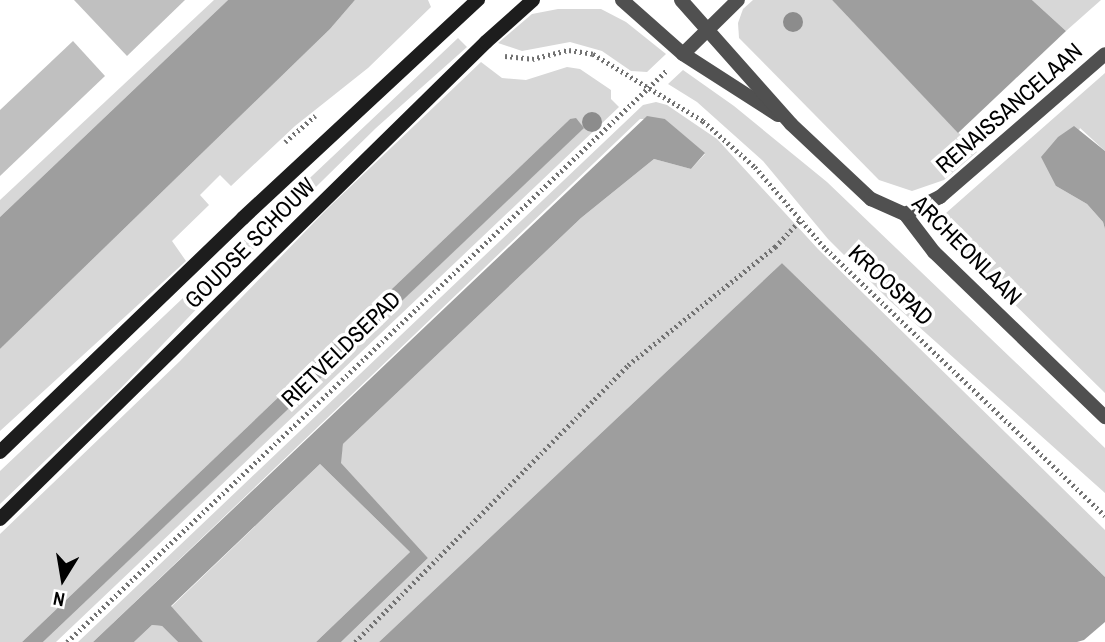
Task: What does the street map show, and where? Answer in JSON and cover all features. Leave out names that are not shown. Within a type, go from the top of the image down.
[{"type":"main road","name":"GOUDSE SCHOUW","points":[[0,452],[243,218],[478,0]]},
{"type":"main road","name":"GOUDSE SCHOUW","points":[[0,519],[486,41],[533,0]]},
{"type":"street","name":"ARCHEONLAAN","points":[[622,0],[683,54],[791,124]]},
{"type":"street","name":"ARCHEONLAAN","points":[[681,0],[709,28],[791,124],[871,199],[905,214],[934,252],[1105,417]]},
{"type":"street","points":[[683,54],[738,0]]},
{"type":"street","name":"RENAISSANCELAAN","points":[[905,214],[940,197],[1105,54]]},
{"type":"path","name":"KROOSPAD","points":[[486,41],[509,58],[532,59],[569,50],[593,54],[647,90],[703,121],[755,167],[826,248],[1105,516]]},
{"type":"path","name":"RIETVELDSEPAD","points":[[67,642],[647,90]]},
{"type":"path","points":[[355,642],[628,365],[775,247],[802,219]]},
{"type":"shaded area","points":[[214,0],[228,0],[0,217],[0,200]]},
{"type":"shaded area","points":[[228,0],[355,0],[330,29],[0,349],[0,217]]},
{"type":"shaded area","points":[[355,0],[428,0],[431,7],[368,68],[295,126],[231,186],[220,175],[200,195],[209,205],[172,241],[186,261],[0,431],[0,349],[330,29]]},
{"type":"shaded area","points":[[753,0],[832,0],[977,152],[944,180],[912,191],[879,180],[739,38],[738,23],[743,9]]},
{"type":"shaded area","points":[[832,0],[1032,0],[1066,31],[958,133]]},
{"type":"shaded area","points":[[1032,0],[1101,0],[1066,31]]},
{"type":"shaded area","points":[[558,9],[601,9],[626,22],[666,54],[647,72],[631,71],[602,51],[570,42],[522,51],[498,43],[532,14]]},
{"type":"shaded area","points":[[458,38],[467,47],[376,128],[270,232],[121,388],[0,504],[0,471]]},
{"type":"shaded area","points":[[481,62],[502,78],[526,80],[567,67],[580,69],[611,90],[611,99],[619,107],[56,642],[43,642],[583,128],[570,119],[22,642],[0,642],[0,534],[180,361],[328,208]]},
{"type":"shaded area","points":[[683,70],[734,106],[827,182],[1105,448],[1105,493],[890,301],[828,239],[763,161],[697,102],[668,84]]},
{"type":"shaded area","points":[[1105,73],[1105,151],[1080,128],[1056,186],[1087,204],[1103,222],[1105,229],[1105,393],[945,236],[946,213]]},
{"type":"shaded area","points":[[656,102],[667,105],[717,139],[818,249],[1105,530],[1105,577],[782,263],[379,642],[341,642],[428,558],[340,463],[343,444],[581,218],[654,159],[691,169],[705,154],[665,119],[640,119],[93,642],[78,642],[643,105]]},
{"type":"shaded area","points":[[647,116],[665,119],[705,153],[691,169],[654,159],[581,218],[343,444],[341,463],[428,558],[341,642],[316,642],[410,552],[320,464],[171,606],[203,642],[178,642],[162,626],[152,625],[134,642],[93,642]]},
{"type":"shaded area","points":[[576,118],[584,128],[43,642],[22,642],[570,119]]},
{"type":"shaded area","points":[[1074,126],[1105,151],[1105,229],[1103,222],[1087,204],[1056,186],[1041,157],[1058,137]]},
{"type":"shaded area","points":[[782,263],[1105,577],[1105,622],[1084,640],[1077,642],[379,642]]},
{"type":"shaded area","points":[[320,464],[410,552],[316,642],[203,642],[171,607]]},
{"type":"shaded area","points":[[152,625],[162,626],[178,642],[134,642]]},
{"type":"building","points":[[74,0],[185,0],[127,56]]},
{"type":"building","points":[[73,41],[105,76],[0,176],[0,110]]}]
